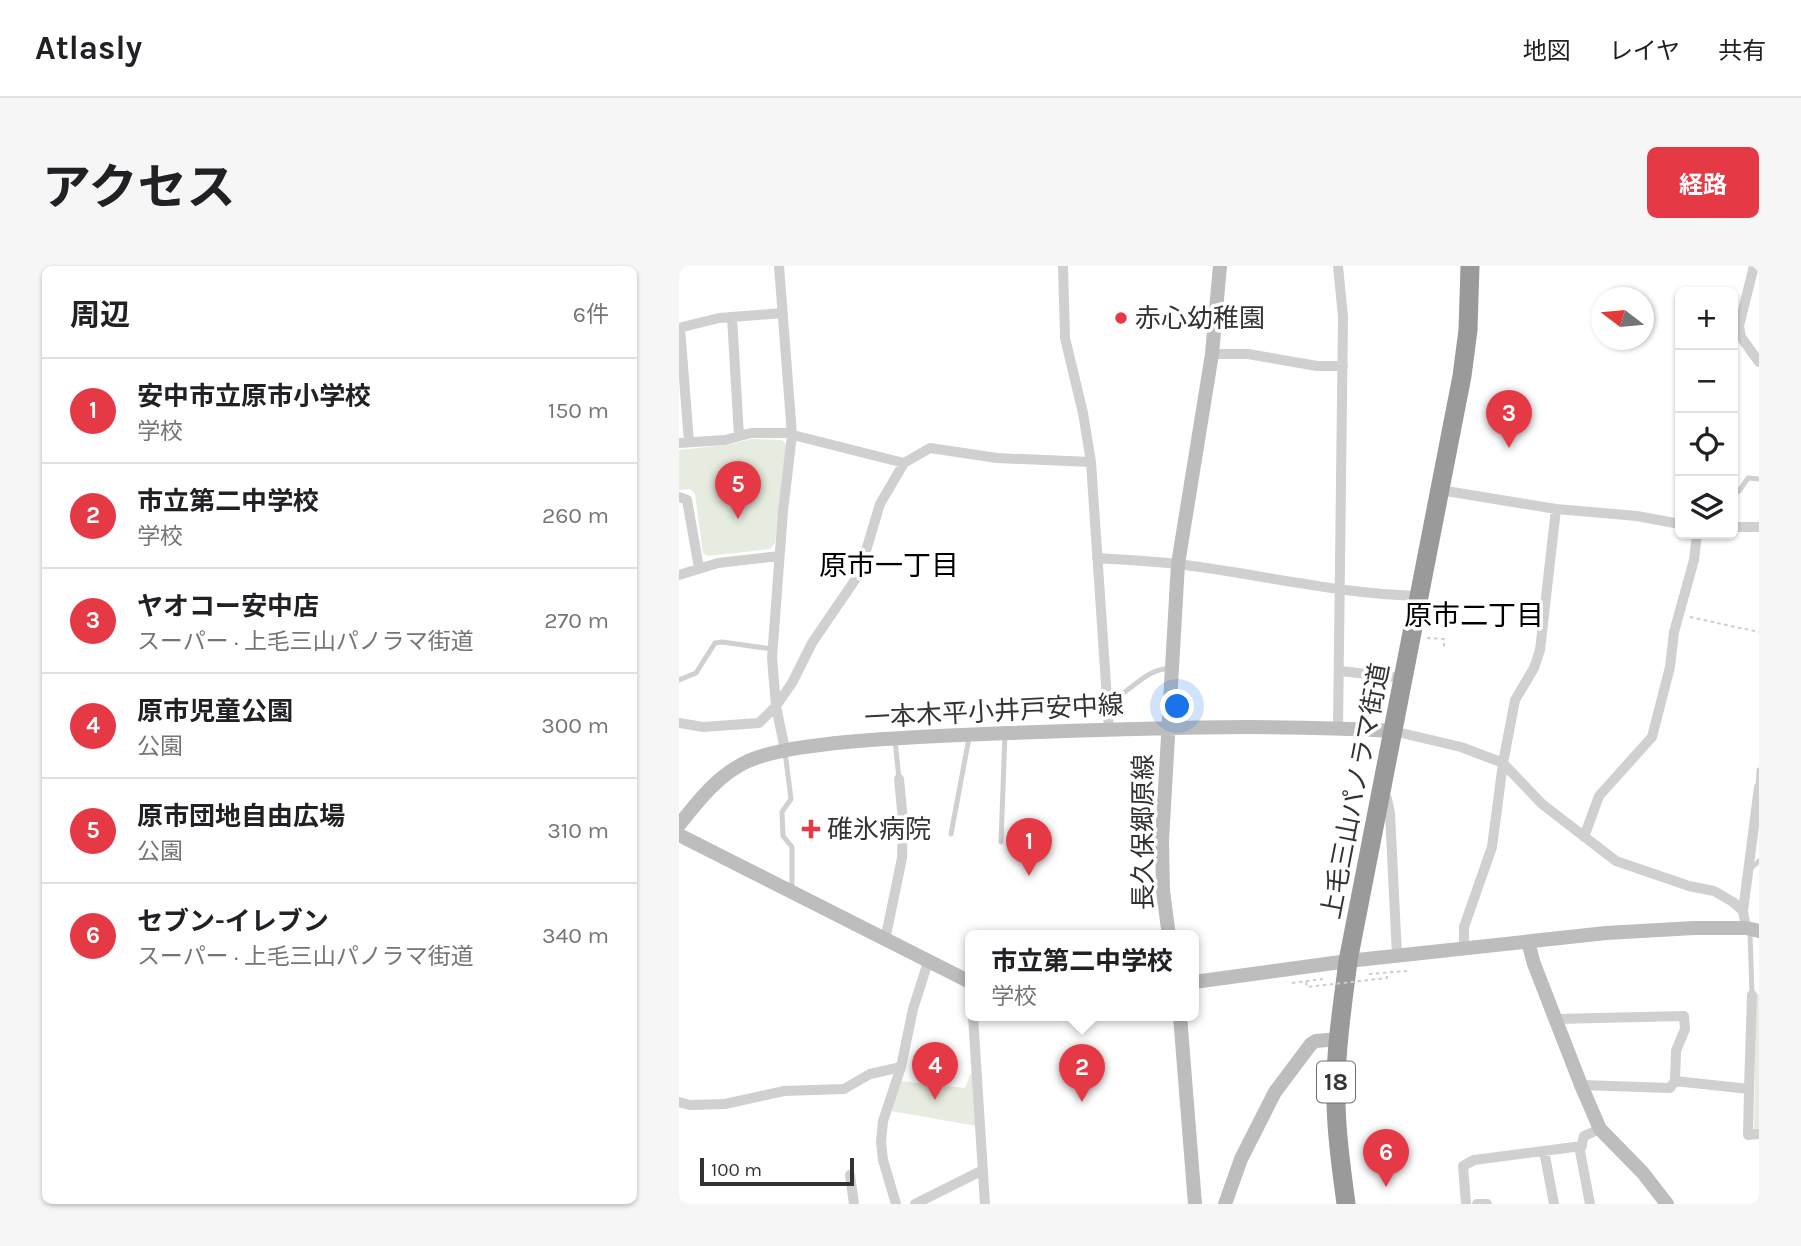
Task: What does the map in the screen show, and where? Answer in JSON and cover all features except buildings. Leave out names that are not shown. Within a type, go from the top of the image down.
[{"type":"highway","name":"上毛三山パノラマ街道","points":[[1346,1204],[1336,1118],[1339,1040],[1348,961],[1467,341],[1470,266]]},
{"type":"street","points":[[779,266],[792,435],[772,649],[776,706],[785,750]]},
{"type":"street","points":[[1063,266],[1065,338],[1083,412],[1091,462],[1109,729]]},
{"type":"street","points":[[1168,728],[1178,564],[1212,354],[1220,266]]},
{"type":"street","points":[[1338,266],[1343,317],[1338,728]]},
{"type":"street","points":[[1754,266],[1739,326],[1741,337],[1759,362]]},
{"type":"street","points":[[783,313],[719,318],[680,328],[684,442],[725,440],[751,433],[785,433],[904,463]]},
{"type":"street","points":[[732,317],[739,436]]},
{"type":"street","points":[[1212,354],[1248,354],[1317,366],[1343,366]]},
{"type":"street","points":[[679,723],[703,727],[759,723],[776,706],[792,683],[812,643],[859,574],[880,504],[904,463],[930,448],[997,458],[1091,462]]},
{"type":"street","points":[[1440,490],[1556,509],[1637,516],[1675,523]]},
{"type":"street","points":[[679,498],[687,500],[699,568]]},
{"type":"street","points":[[1464,948],[1464,927],[1492,848],[1503,763],[1515,700],[1534,668],[1540,650],[1556,509]]},
{"type":"street","points":[[1738,527],[1759,527]]},
{"type":"street","points":[[1584,837],[1599,796],[1652,737],[1670,667],[1674,632],[1694,559],[1696,539]]},
{"type":"street","points":[[679,575],[718,563],[779,556]]},
{"type":"street","points":[[1097,558],[1178,564],[1341,589],[1420,596]]},
{"type":"street","points":[[1340,671],[1404,678]]},
{"type":"street","name":"長久保郷原線","points":[[1168,728],[1162,840],[1163,891],[1168,930]]},
{"type":"street","name":"一本木平小井戸安中線","points":[[679,825],[716,782],[731,770],[749,761],[785,750],[895,737],[1109,729],[1338,728],[1393,731]]},
{"type":"street","points":[[1199,981],[1348,961],[1660,929],[1752,929],[1743,911],[1714,891],[1689,886],[1616,861],[1542,804],[1503,763],[1444,742],[1393,731]]},
{"type":"street","points":[[885,940],[902,858],[903,820],[899,779]]},
{"type":"street","points":[[1743,911],[1758,787]]},
{"type":"street","points":[[1380,798],[1387,799],[1390,813],[1397,956]]},
{"type":"street","points":[[679,835],[965,980]]},
{"type":"street","points":[[1528,942],[1534,964],[1600,1129],[1667,1204]]},
{"type":"street","points":[[896,1204],[883,1160],[883,1121],[901,1067],[913,1009],[928,962]]},
{"type":"street","points":[[1752,995],[1748,1135],[1759,1134]]},
{"type":"street","points":[[1556,1018],[1684,1016],[1685,1028],[1676,1051],[1675,1081],[1670,1088],[1581,1085]]},
{"type":"street","points":[[972,1021],[985,1204]]},
{"type":"street","points":[[1180,1021],[1195,1204]]},
{"type":"street","points":[[1225,1204],[1241,1159],[1275,1092],[1311,1044],[1316,1041],[1339,1040]]},
{"type":"street","points":[[679,1102],[690,1105],[725,1104],[784,1091],[844,1089],[870,1074],[901,1067]]},
{"type":"street","points":[[1675,1081],[1749,1089]]},
{"type":"street","points":[[1590,1204],[1580,1151],[1584,1136],[1600,1129]]},
{"type":"street","points":[[1466,1204],[1463,1166],[1475,1160],[1582,1146]]},
{"type":"street","points":[[1544,1151],[1554,1204]]},
{"type":"street","points":[[915,1204],[983,1170]]},
{"type":"street","points":[[850,1175],[853,1204]]},
{"type":"street","points":[[1477,1204],[1487,1204]]},
{"type":"lane","points":[[1738,492],[1748,478],[1759,479]]},
{"type":"lane","points":[[679,680],[695,673],[715,643],[772,649]]},
{"type":"lane","points":[[1107,701],[1120,697],[1146,674],[1157,669],[1171,668]]},
{"type":"lane","points":[[1001,842],[1005,733]]},
{"type":"lane","points":[[951,834],[969,734]]},
{"type":"lane","points":[[895,737],[899,779]]},
{"type":"lane","points":[[785,750],[791,799],[782,812],[783,836],[792,847],[791,892]]},
{"type":"lane","points":[[1758,787],[1759,770]]},
{"type":"lane","points":[[1747,869],[1759,861]]},
{"type":"lane","points":[[1752,929],[1752,995]]},
{"type":"path","points":[[1679,615],[1759,632]]},
{"type":"path","points":[[1412,638],[1444,639],[1444,650]]},
{"type":"path","points":[[1369,974],[1407,971]]},
{"type":"path","points":[[1306,982],[1307,986],[1387,978],[1387,973]]},
{"type":"path","points":[[1292,983],[1323,979]]},
{"type":"shaded area","points":[[752,439],[782,440],[786,444],[775,543],[770,549],[708,556],[703,553],[695,494],[690,489],[679,490],[679,450]]},
{"type":"shaded area","points":[[1756,994],[1759,994],[1759,1131],[1754,1131]]},
{"type":"shaded area","points":[[973,1068],[977,1126],[891,1111],[901,1081],[965,1088]]},
{"type":"place","name":"赤心幼稚園","points":[[1121,318]]},
{"type":"place","name":"ヤオコー安中店","points":[[1509,448]]},
{"type":"place","name":"原市団地自由広場","points":[[738,519]]},
{"type":"place","name":"碓氷病院","points":[[811,829]]},
{"type":"place","name":"安中市立原市小学校","points":[[1029,876]]},
{"type":"place","name":"原市児童公園","points":[[935,1100]]},
{"type":"place","name":"市立第二中学校","points":[[1082,1102]]},
{"type":"place","name":"セブン-イレブン","points":[[1386,1187]]},
{"type":"district","name":"原市一丁目","points":[[889,565]]},
{"type":"district","name":"原市二丁目","points":[[1474,615]]}]
